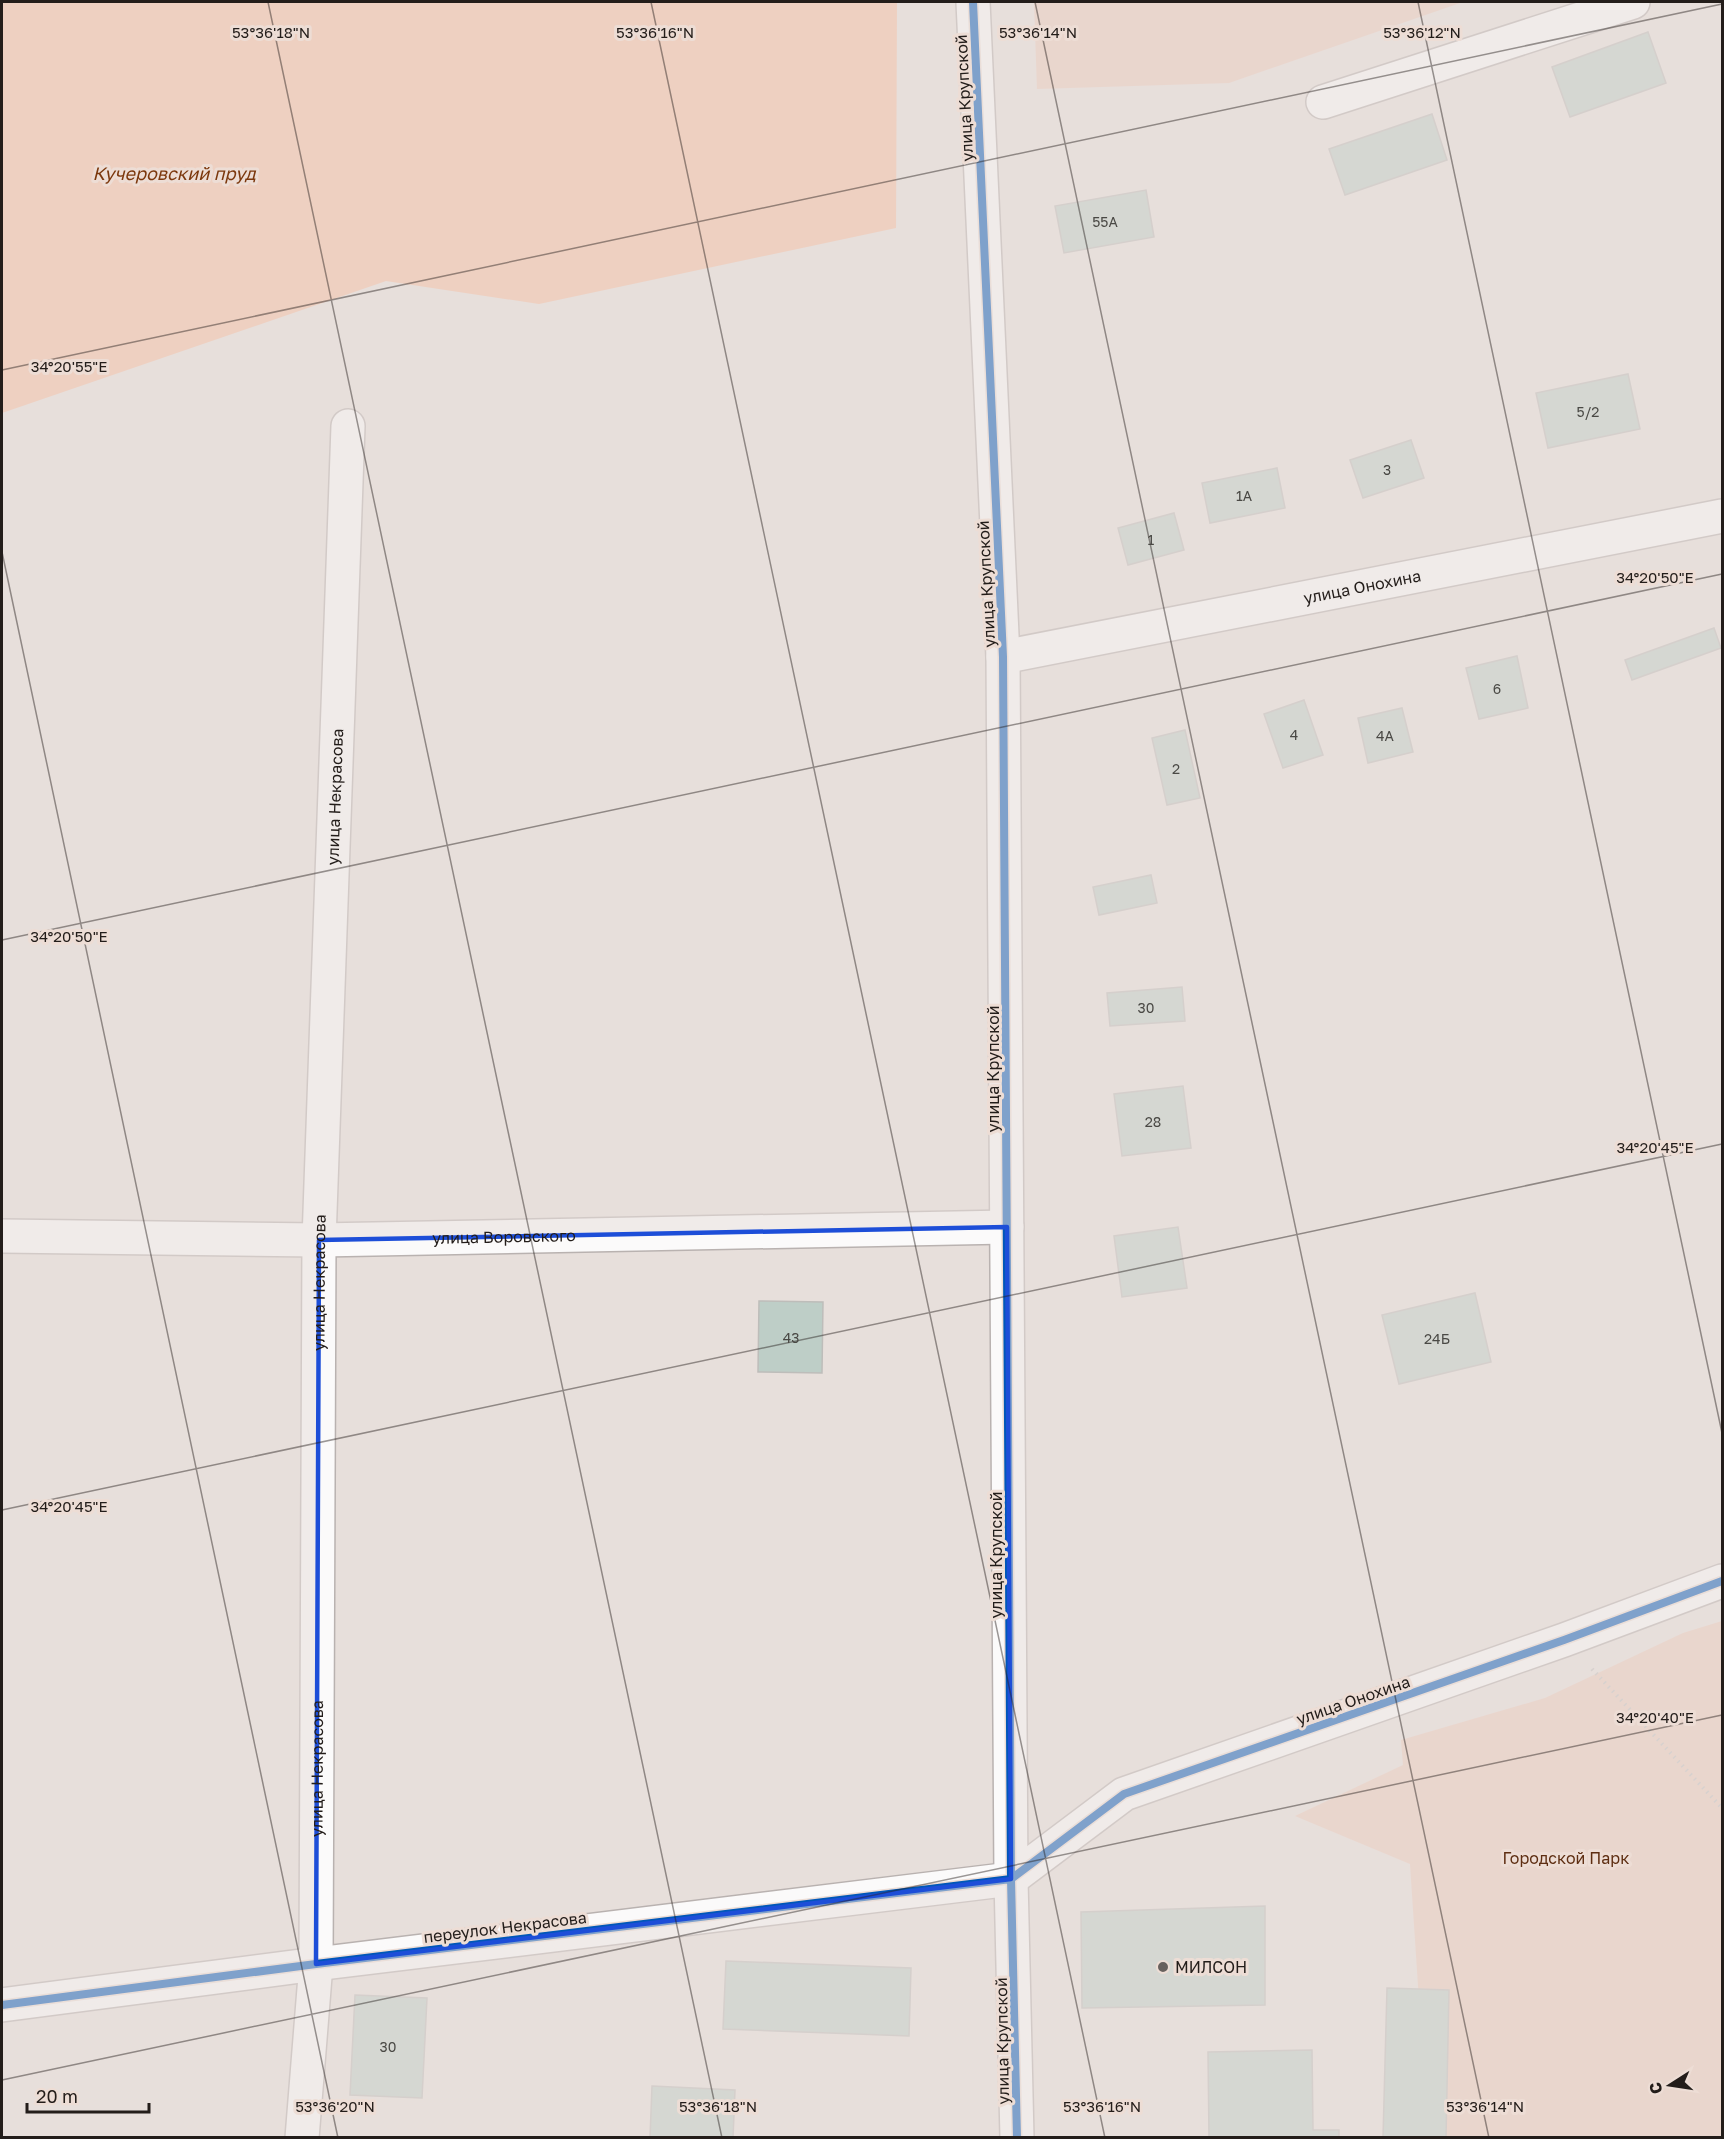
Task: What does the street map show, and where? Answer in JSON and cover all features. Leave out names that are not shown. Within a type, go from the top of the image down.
[{"type":"street","name":"улица Крупской","points":[[973,2],[1003,657],[1011,1879],[1017,2138]]},
{"type":"street","points":[[1323,102],[1633,2]]},
{"type":"street","name":"улица Некрасова","points":[[302,2138],[316,1964],[319,1240],[348,426]]},
{"type":"street","name":"улица Онохина","points":[[1003,657],[1722,516]]},
{"type":"street","name":"улица Воровского","points":[[2,1236],[319,1240],[1007,1227]]},
{"type":"street","name":"улица Онохина","points":[[1011,1879],[1124,1794],[1564,1640],[1722,1581]]},
{"type":"street","name":"переулок Некрасова","points":[[2,2005],[1011,1879]]},
{"type":"path","points":[[1564,1640],[1722,1808]]},
{"type":"highlighted area","points":[[1007,1227],[1011,1879],[316,1964],[319,1240]]},
{"type":"green space","points":[[1034,2],[1463,2],[1229,83],[1037,89]]},
{"type":"green space","name":"Городской Парк","points":[[1722,1621],[1722,2137],[1428,2137],[1410,1864],[1295,1816],[1403,1765],[1401,1740],[1545,1698],[1683,1633]]},
{"type":"water","name":"Кучеровский пруд","points":[[2,2],[897,2],[896,228],[539,304],[386,281],[2,413]]},
{"type":"building","points":[[1648,32],[1666,83],[1570,117],[1552,67]]},
{"type":"building","points":[[1432,114],[1447,160],[1345,195],[1329,149]]},
{"type":"building","points":[[1146,190],[1154,237],[1064,253],[1055,206]]},
{"type":"building","points":[[1628,374],[1640,429],[1548,448],[1536,393]]},
{"type":"building","points":[[1411,440],[1424,478],[1363,498],[1350,460]]},
{"type":"building","points":[[1277,468],[1285,508],[1210,523],[1202,483]]},
{"type":"building","points":[[1174,513],[1184,550],[1128,565],[1118,528]]},
{"type":"building","points":[[1714,628],[1721,648],[1632,680],[1625,660]]},
{"type":"building","points":[[1517,656],[1528,708],[1479,719],[1466,668]]},
{"type":"building","points":[[1304,700],[1323,755],[1283,768],[1264,714]]},
{"type":"building","points":[[1402,708],[1413,752],[1368,763],[1358,718]]},
{"type":"building","points":[[1185,730],[1200,798],[1167,805],[1152,738]]},
{"type":"building","points":[[1151,875],[1157,903],[1099,915],[1093,887]]},
{"type":"building","points":[[1182,987],[1185,1021],[1110,1026],[1107,993]]},
{"type":"building","points":[[1183,1086],[1191,1148],[1122,1156],[1114,1094]]},
{"type":"building","points":[[1178,1227],[1187,1288],[1122,1297],[1114,1236]]},
{"type":"building","points":[[1475,1293],[1491,1362],[1399,1384],[1382,1315]]},
{"type":"building","points":[[759,1301],[823,1302],[822,1373],[758,1372]]},
{"type":"building","points":[[1265,1906],[1265,2005],[1082,2008],[1081,1912]]},
{"type":"building","points":[[726,1961],[911,1968],[909,2036],[723,2029]]},
{"type":"building","points":[[1387,1988],[1449,1990],[1446,2138],[1383,2138]]},
{"type":"building","points":[[355,1995],[427,1998],[422,2098],[350,2095]]},
{"type":"building","points":[[1312,2050],[1313,2130],[1339,2130],[1339,2138],[1209,2138],[1208,2052]]},
{"type":"building","points":[[652,2086],[735,2090],[733,2138],[650,2138]]},
{"type":"cycle path","points":[[973,2],[1003,657],[1011,1879],[1017,2138]]},
{"type":"cycle path","points":[[2,2005],[1011,1879],[1124,1794],[1564,1640],[1722,1581]]},
{"type":"place","name":"МИЛСОН","points":[[1163,1967]]}]
